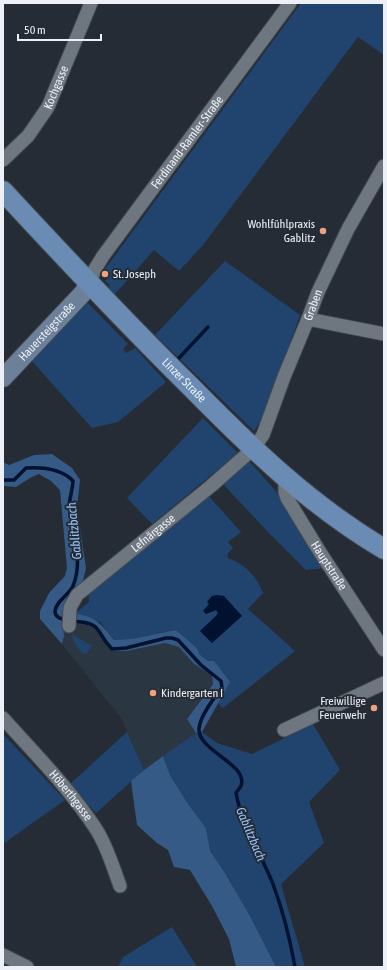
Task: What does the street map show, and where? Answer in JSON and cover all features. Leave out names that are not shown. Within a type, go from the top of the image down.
[{"type":"main road","name":"Linzer Straße","points":[[3,191],[89,284],[253,449],[285,478],[340,521],[384,549]]},
{"type":"street","name":"Kochgasse","points":[[3,160],[28,136],[48,107],[91,3]]},
{"type":"street","name":"Ferdinand-Ramler-Straße","points":[[89,284],[95,269],[103,256],[290,3]]},
{"type":"street","name":"Graben","points":[[253,449],[263,435],[284,376],[318,292],[348,229],[384,166]]},
{"type":"street","name":"Hauersteigstraße","points":[[3,378],[89,284]]},
{"type":"street","points":[[308,319],[384,334]]},
{"type":"street","name":"Lefnärgasse","points":[[69,620],[70,608],[77,595],[211,486],[253,449]]},
{"type":"street","name":"Hauptstraße","points":[[285,478],[285,492],[287,498],[318,549],[384,650]]},
{"type":"street","points":[[284,730],[384,684]]},
{"type":"street","name":"Höberthgasse","points":[[3,718],[73,797],[96,830],[110,858],[120,886]]},
{"type":"street","points":[[3,955],[27,967]]},
{"type":"shaded area","points":[[301,3],[384,3],[384,55],[358,37],[203,245],[179,271],[154,250],[115,294],[108,287],[110,285],[105,281],[111,275],[105,269]]},
{"type":"shaded area","points":[[225,261],[300,315],[273,393],[261,421],[254,431],[155,335]]},
{"type":"shaded area","points":[[84,303],[88,303],[128,344],[123,349],[126,353],[135,348],[166,382],[118,422],[92,428],[31,360]]},
{"type":"shaded area","points":[[203,418],[238,453],[152,524],[127,498]]},
{"type":"shaded area","points":[[52,454],[72,468],[80,480],[77,507],[86,568],[83,581],[71,594],[63,622],[64,636],[62,644],[40,619],[40,611],[49,593],[65,576],[67,568],[60,490],[51,481],[39,474],[16,487],[3,486],[3,462],[9,465],[34,455]]},
{"type":"shaded area","points":[[249,461],[275,490],[305,541],[320,560],[324,568],[306,570],[223,484]]},
{"type":"shaded area","points":[[206,493],[241,532],[228,542],[233,548],[228,554],[228,558],[245,567],[254,576],[263,593],[248,609],[295,651],[223,708],[218,703],[229,682],[208,661],[198,654],[197,648],[176,630],[131,639],[114,640],[100,622],[74,614],[89,602],[88,589]],"holes":[[[209,604],[242,615],[200,631],[218,613],[216,610],[206,614],[204,611]]]},
{"type":"shaded area","points":[[212,596],[224,596],[242,616],[212,643],[200,631],[218,613],[216,610],[206,614],[203,611],[209,604],[207,602]]},
{"type":"shaded area","points":[[74,614],[87,616],[93,619],[102,625],[114,640],[131,639],[176,630],[197,648],[199,654],[208,661],[214,661],[230,682],[202,732],[196,733],[187,719],[213,684],[212,675],[194,664],[179,647],[165,643],[127,651],[112,651],[94,627],[82,623],[74,623]]},
{"type":"shaded area","name":"Kindergarten I","points":[[63,622],[91,625],[112,651],[127,651],[165,643],[179,647],[194,664],[212,675],[213,683],[187,719],[196,733],[144,770],[121,718],[62,644],[64,636]]},
{"type":"shaded area","points":[[72,634],[92,646],[85,655],[78,648]]},
{"type":"shaded area","points":[[313,724],[340,770],[309,802],[324,843],[281,884],[305,967],[276,967],[250,916],[225,873],[210,851],[206,828],[188,804],[170,775],[163,756],[196,733],[202,732],[217,743],[252,754]]},
{"type":"shaded area","points":[[127,732],[144,770],[96,813],[70,784]]},
{"type":"shaded area","points":[[3,734],[65,800],[3,844]]},
{"type":"shaded area","points":[[163,756],[170,775],[188,804],[206,828],[210,851],[225,873],[250,916],[276,967],[236,967],[229,939],[212,906],[190,870],[174,867],[168,850],[157,843],[137,825],[131,781]]},
{"type":"shaded area","points":[[172,927],[197,967],[118,967],[123,957]]},
{"type":"waterway","points":[[179,358],[208,327]]},
{"type":"waterway","name":"Gablitzbach","points":[[3,480],[14,480],[26,468],[38,468],[51,469],[63,473],[73,481],[69,511],[73,521],[76,546],[76,578],[73,586],[60,601],[55,611],[57,617],[66,620]]},
{"type":"waterway","name":"Gablitzbach","points":[[72,621],[82,622],[94,626],[98,629],[106,643],[112,649],[126,648],[166,638],[178,640],[201,665],[221,681],[222,688],[208,707],[200,723],[199,728],[201,736],[206,744],[238,771],[241,778],[241,786],[236,793],[239,805],[247,828],[277,894],[286,925],[295,967]]},
{"type":"place","name":"Wohlfühlpraxis Gablitz","points":[[323,231]]},
{"type":"place","name":"St. Joseph","points":[[105,274]]},
{"type":"place","name":"Kindergarten I","points":[[153,693]]},
{"type":"place","name":"Freiwillige Feuerwehr","points":[[374,708]]}]
